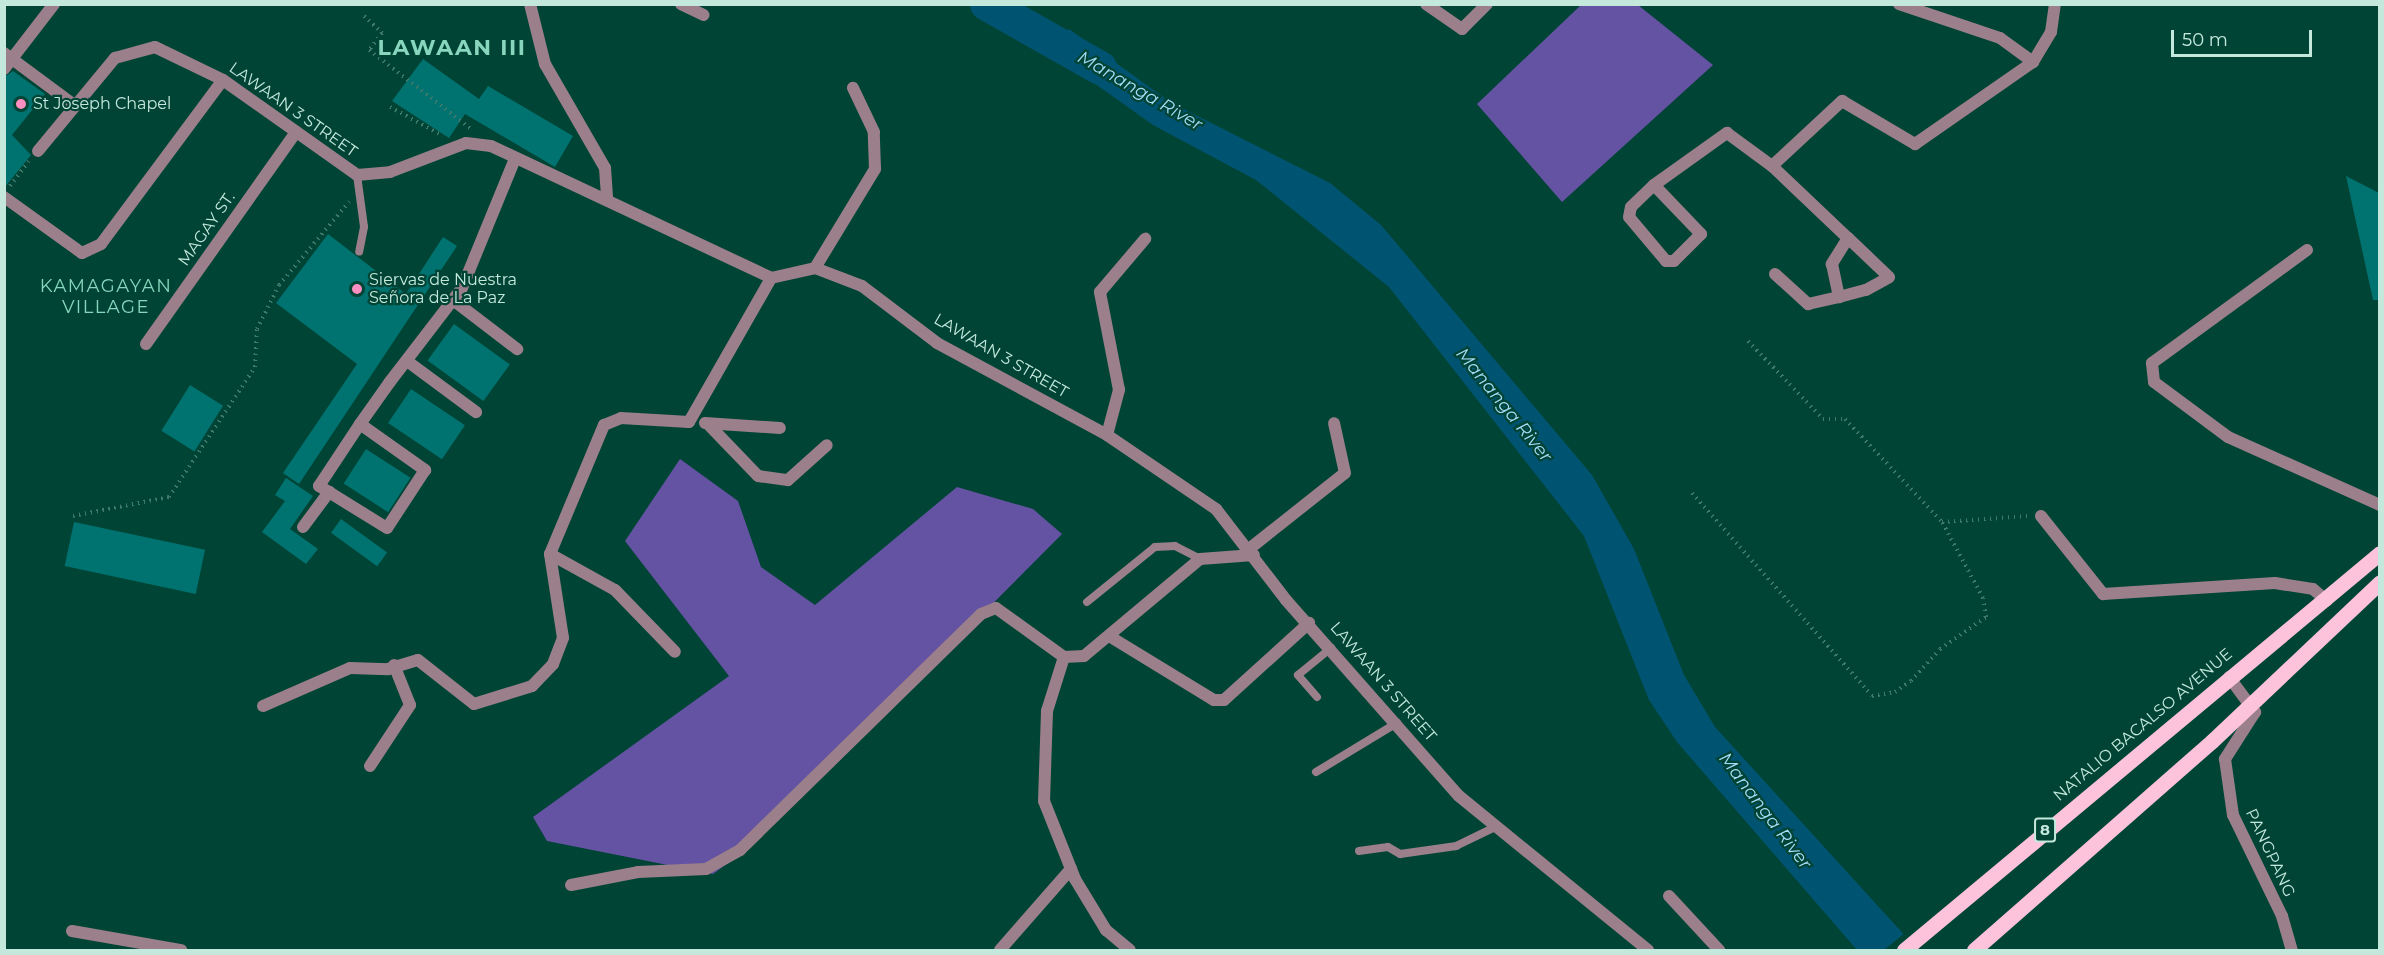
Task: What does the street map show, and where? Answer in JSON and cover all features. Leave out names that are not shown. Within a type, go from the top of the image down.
[{"type":"main road","name":"NATALIO BACALSO AVENUE","points":[[1904,951],[2185,710],[2327,601],[2379,553]]},
{"type":"main road","points":[[1974,951],[2212,741],[2249,702],[2379,582]]},
{"type":"street","points":[[4,69],[8,56],[54,4]]},
{"type":"street","points":[[530,4],[550,74],[605,168],[607,198]]},
{"type":"street","points":[[681,4],[704,15]]},
{"type":"street","points":[[1426,4],[1462,29],[1487,4]]},
{"type":"street","points":[[1899,4],[2000,38],[2033,62]]},
{"type":"street","points":[[1772,166],[1842,101],[1915,144],[2033,62],[2051,32],[2055,4]]},
{"type":"street","name":"LAWAAN 3 STREET","points":[[74,105],[115,58],[141,49],[174,52],[223,80],[357,175],[390,172],[466,143],[490,146],[607,198],[771,278]]},
{"type":"street","points":[[8,56],[74,105],[38,151]]},
{"type":"street","points":[[5,193],[81,252],[101,244],[223,80]]},
{"type":"street","points":[[689,422],[771,278],[815,268],[875,169],[874,132],[853,88]]},
{"type":"street","name":"MAGAY ST.","points":[[146,344],[296,132]]},
{"type":"street","points":[[1654,185],[1701,234],[1674,261],[1666,261],[1629,216],[1631,207],[1654,185],[1727,133],[1772,166],[1889,277],[1839,297],[1808,303],[1775,274]]},
{"type":"street","points":[[360,424],[425,470],[387,528],[320,486],[360,424],[453,300],[515,159]]},
{"type":"street","points":[[1839,297],[1832,264],[1848,238]]},
{"type":"street","points":[[1107,435],[1119,390],[1100,292],[1145,239]]},
{"type":"street","points":[[2307,250],[2152,363],[2154,382],[2228,437],[2379,505]]},
{"type":"street","name":"LAWAAN 3 STREET","points":[[815,268],[862,286],[938,343],[1107,435],[1216,509],[1309,623],[1493,828],[1648,951]]},
{"type":"street","points":[[453,300],[517,349]]},
{"type":"street","points":[[407,361],[476,412]]},
{"type":"street","points":[[263,706],[350,668],[394,665],[418,660],[474,704],[532,686],[553,664],[563,638],[550,554],[604,425],[621,418],[780,428]]},
{"type":"street","points":[[708,423],[758,476],[788,480],[827,445]]},
{"type":"street","points":[[571,885],[638,872],[706,869],[740,850],[981,614],[996,608],[1064,657],[1084,656],[1200,559],[1252,552],[1345,473],[1334,423]]},
{"type":"street","points":[[303,527],[329,492]]},
{"type":"street","points":[[2041,516],[2103,594],[2275,583],[2313,589],[2327,601]]},
{"type":"street","points":[[550,554],[615,590],[675,652]]},
{"type":"street","points":[[1109,636],[1214,700],[1224,700],[1309,623]]},
{"type":"street","points":[[1064,657],[1047,711],[1044,801],[1071,869],[1106,930],[1130,951]]},
{"type":"street","points":[[370,766],[410,705],[394,665]]},
{"type":"street","points":[[2229,677],[2249,702]]},
{"type":"street","name":"PANGPANG","points":[[2249,702],[2254,716],[2228,753],[2225,778],[2233,815],[2282,916],[2292,951]]},
{"type":"street","points":[[1000,951],[1071,869]]},
{"type":"street","points":[[1669,896],[1719,951]]},
{"type":"street","points":[[72,931],[148,948],[181,951]]},
{"type":"lane","points":[[357,175],[361,200],[360,252]]},
{"type":"lane","points":[[1087,602],[1155,547],[1175,546],[1200,559]]},
{"type":"lane","points":[[1317,697],[1298,675],[1331,648]]},
{"type":"lane","points":[[1316,772],[1397,723]]},
{"type":"lane","points":[[1359,851],[1388,847],[1400,854],[1456,846],[1493,828]]},
{"type":"path","points":[[364,16],[382,33],[369,50],[490,146]]},
{"type":"path","points":[[390,107],[455,148]]},
{"type":"path","points":[[5,193],[38,151]]},
{"type":"path","points":[[73,516],[170,497],[255,367],[257,329],[279,285],[345,203],[361,200]]},
{"type":"path","points":[[1692,493],[1872,696],[1895,692],[1911,681],[1940,649],[1986,617],[1983,598],[1942,522],[1845,419],[1823,419],[1748,341]]},
{"type":"path","points":[[1942,522],[2041,516]]},
{"type":"shaded area","points":[[1581,5],[1638,5],[1713,65],[1562,202],[1477,104]]},
{"type":"shaded area","points":[[680,459],[738,501],[761,567],[815,605],[957,487],[1033,509],[1062,534],[755,843],[713,874],[547,841],[533,817],[729,676],[625,541]]},
{"type":"water","points":[[1069,29],[1170,102],[1330,183],[1381,225],[1592,475],[1634,549],[1684,675],[1715,727],[1918,950],[1857,950],[1677,742],[1649,700],[1584,536],[1389,287],[1256,180],[1153,125],[1052,53]]},
{"type":"pier","points":[[1906,932],[1921,950],[1884,950]]},
{"type":"building","points":[[423,59],[479,99],[488,86],[573,136],[555,167],[465,114],[449,138],[392,101]]},
{"type":"building","points":[[13,71],[45,94],[12,135],[31,155],[4,188],[4,77]]},
{"type":"building","points":[[2346,176],[2379,193],[2379,300],[2373,300]]},
{"type":"building","points":[[328,234],[406,294],[443,237],[457,246],[299,484],[283,473],[357,364],[276,303]]},
{"type":"building","points":[[454,324],[510,365],[483,401],[428,360]]},
{"type":"building","points":[[190,385],[223,406],[194,451],[161,431]]},
{"type":"building","points":[[411,389],[465,425],[442,459],[388,423]]},
{"type":"building","points":[[366,449],[410,478],[388,512],[344,483]]},
{"type":"building","points":[[286,478],[313,496],[290,529],[318,549],[306,564],[262,532],[285,501],[275,495]]},
{"type":"building","points":[[341,519],[387,553],[377,566],[331,533]]},
{"type":"building","points":[[74,522],[205,550],[196,594],[65,566]]},
{"type":"waterway","name":"Mananga River","points":[[987,4],[1100,68]]},
{"type":"place","name":"St Joseph Chapel","points":[[21,104]]},
{"type":"place","name":"Siervas de Nuestra Señora de La Paz","points":[[357,289]]},
{"type":"district","name":"LAWAAN III","points":[[452,48]]},
{"type":"district","name":"KAMAGAYAN VILLAGE","points":[[106,297]]}]
